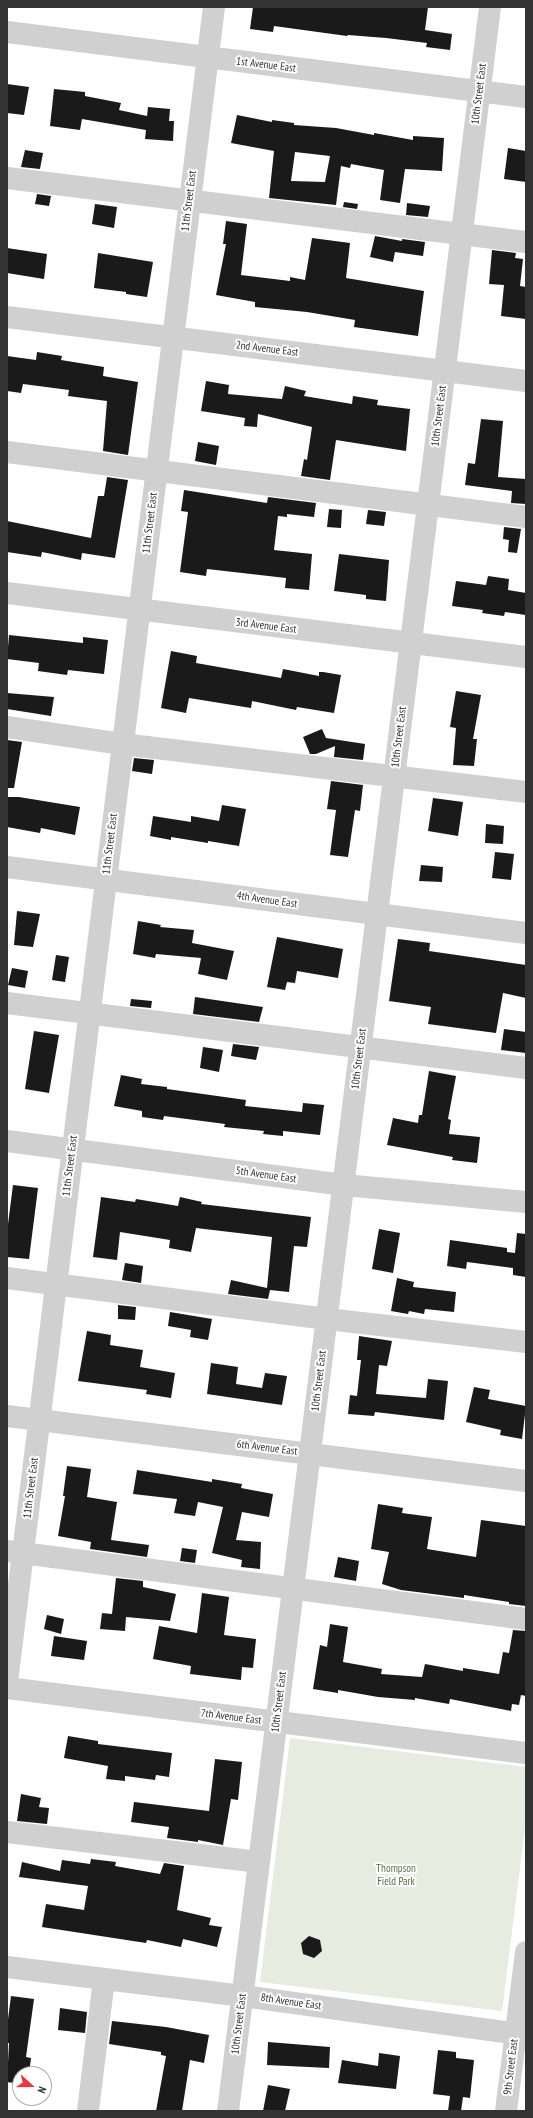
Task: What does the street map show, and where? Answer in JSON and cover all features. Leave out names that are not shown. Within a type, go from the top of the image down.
[{"type":"street","name":"11th Street East","points":[[7,1682],[15,1552],[39,1420],[214,7]]},
{"type":"street","name":"10th Street East","points":[[228,2111],[490,7]]},
{"type":"street","name":"1st Avenue East","points":[[7,32],[526,97]]},
{"type":"street","points":[[7,178],[526,242]]},
{"type":"street","name":"2nd Avenue East","points":[[7,317],[526,381]]},
{"type":"street","points":[[7,452],[526,517]]},
{"type":"street","name":"3rd Avenue East","points":[[7,593],[139,611],[526,657]]},
{"type":"street","points":[[7,727],[122,744],[526,792]]},
{"type":"street","name":"4th Avenue East","points":[[7,867],[106,878],[377,915],[526,933]]},
{"type":"street","points":[[7,1003],[526,1068]]},
{"type":"street","name":"5th Avenue East","points":[[7,1141],[344,1185],[526,1202]]},
{"type":"street","points":[[7,1278],[327,1319],[526,1342]]},
{"type":"street","name":"6th Avenue East","points":[[7,1416],[526,1481]]},
{"type":"street","points":[[15,1552],[526,1619]]},
{"type":"street","name":"7th Avenue East","points":[[7,1688],[526,1753]]},
{"type":"street","points":[[7,1832],[260,1862]]},
{"type":"street","name":"9th Street East","points":[[506,2111],[521,2035],[526,1952]]},
{"type":"street","name":"8th Avenue East","points":[[7,1967],[243,1996],[521,2035]]},
{"type":"street","points":[[88,2111],[104,1978]]},
{"type":"green space","name":"Thompson Field Park","points":[[290,1738],[526,1767],[526,1819],[502,2011],[260,1982]]},
{"type":"building","points":[[253,7],[428,7],[425,30],[452,34],[450,50],[426,47],[427,43],[386,38],[347,36],[274,26],[273,32],[250,29]]},
{"type":"building","points":[[7,84],[29,87],[24,115],[7,113]]},
{"type":"building","points":[[54,89],[85,92],[85,96],[121,103],[119,110],[147,116],[148,107],[170,109],[169,121],[174,121],[173,141],[145,139],[146,130],[82,119],[80,130],[50,126]]},
{"type":"building","points":[[237,115],[272,122],[272,120],[294,123],[294,125],[336,128],[413,140],[413,136],[444,138],[442,171],[405,169],[400,203],[380,200],[384,170],[351,164],[350,168],[341,166],[336,205],[269,198],[274,151],[231,143]],"holes":[[[295,152],[330,156],[325,182],[291,181]]]},
{"type":"building","points":[[508,148],[526,151],[526,182],[504,179]]},
{"type":"building","points":[[25,150],[43,153],[40,169],[21,167]]},
{"type":"building","points":[[37,194],[51,196],[49,206],[35,204]]},
{"type":"building","points":[[344,202],[358,204],[357,209],[343,207]]},
{"type":"building","points":[[407,203],[430,206],[428,217],[406,215]]},
{"type":"building","points":[[95,204],[117,207],[114,228],[92,224]]},
{"type":"building","points":[[226,221],[247,224],[241,275],[290,281],[290,277],[305,280],[312,238],[350,243],[346,278],[424,291],[418,336],[354,327],[355,320],[307,312],[255,307],[255,302],[216,295],[226,244],[223,244]]},
{"type":"building","points":[[375,236],[402,241],[402,239],[425,242],[423,256],[395,252],[393,262],[370,257]]},
{"type":"building","points":[[7,248],[47,254],[44,279],[7,273]]},
{"type":"building","points":[[492,250],[516,253],[515,258],[523,259],[520,286],[526,287],[526,319],[501,316],[504,285],[489,284]]},
{"type":"building","points":[[98,253],[153,262],[147,297],[126,294],[126,292],[94,288]]},
{"type":"building","points":[[37,352],[62,356],[61,360],[104,367],[103,376],[138,382],[128,455],[103,451],[107,401],[68,396],[69,390],[23,384],[21,393],[7,391],[7,356],[36,360]]},
{"type":"building","points":[[206,381],[229,385],[228,394],[282,399],[285,386],[306,391],[304,396],[352,404],[353,396],[378,400],[377,405],[410,409],[406,451],[336,440],[330,480],[301,476],[304,459],[307,460],[312,427],[258,414],[257,427],[244,426],[245,418],[201,411]]},
{"type":"building","points":[[481,419],[503,421],[498,477],[526,479],[526,504],[511,503],[512,491],[465,485],[468,463],[475,464]]},
{"type":"building","points":[[198,442],[219,446],[216,465],[195,461]]},
{"type":"building","points":[[107,477],[128,480],[115,558],[82,553],[81,560],[42,552],[41,557],[7,552],[7,521],[91,538],[98,496],[104,496]]},
{"type":"building","points":[[184,490],[267,503],[268,497],[316,503],[314,517],[287,514],[287,517],[278,516],[274,550],[312,554],[309,590],[285,588],[286,578],[207,569],[206,576],[180,572],[188,512],[181,511]]},
{"type":"building","points":[[329,509],[342,510],[341,528],[327,527]]},
{"type":"building","points":[[368,510],[386,512],[384,526],[366,524]]},
{"type":"building","points":[[504,527],[521,529],[517,553],[508,552],[509,540],[503,539]]},
{"type":"building","points":[[339,554],[389,560],[386,601],[366,599],[366,595],[334,591]]},
{"type":"building","points":[[488,576],[509,579],[508,590],[526,593],[526,615],[505,612],[504,616],[482,613],[483,610],[452,606],[456,581],[486,585]]},
{"type":"building","points":[[9,635],[83,643],[83,637],[108,640],[104,674],[68,670],[67,675],[38,671],[39,663],[7,659]]},
{"type":"building","points":[[171,651],[197,656],[196,663],[281,678],[283,669],[319,676],[319,672],[341,675],[334,713],[297,707],[296,710],[252,701],[251,708],[189,698],[186,713],[161,708]]},
{"type":"building","points":[[456,691],[481,695],[473,739],[477,739],[474,766],[453,765],[456,728],[450,727]]},
{"type":"building","points":[[7,693],[54,697],[51,716],[7,709]]},
{"type":"building","points":[[322,729],[326,738],[365,744],[363,760],[334,757],[335,746],[316,754],[310,754],[303,737]]},
{"type":"building","points":[[7,740],[22,742],[14,788],[7,788]]},
{"type":"building","points":[[134,758],[154,760],[152,774],[132,771]]},
{"type":"building","points":[[331,781],[363,785],[360,811],[355,810],[348,857],[330,855],[336,810],[327,809]]},
{"type":"building","points":[[7,797],[19,797],[80,807],[75,835],[41,828],[40,833],[7,827]]},
{"type":"building","points":[[433,798],[463,802],[458,836],[428,831]]},
{"type":"building","points":[[222,805],[246,809],[239,846],[171,837],[171,840],[150,836],[153,816],[191,822],[191,816],[219,821]]},
{"type":"building","points":[[486,824],[504,826],[503,844],[485,843]]},
{"type":"building","points":[[495,852],[514,854],[511,880],[492,878]]},
{"type":"building","points":[[421,865],[443,867],[442,882],[419,881]]},
{"type":"building","points":[[17,911],[40,914],[33,947],[14,945]]},
{"type":"building","points":[[138,921],[161,925],[160,927],[194,930],[192,943],[234,951],[227,980],[198,974],[201,958],[156,954],[155,958],[133,954]]},
{"type":"building","points":[[277,937],[343,949],[338,978],[297,971],[295,983],[287,982],[285,990],[267,987]]},
{"type":"building","points":[[398,939],[430,943],[429,951],[526,965],[526,998],[503,993],[496,1033],[428,1024],[431,1007],[389,1001]]},
{"type":"building","points":[[56,955],[69,957],[65,982],[52,980]]},
{"type":"building","points":[[12,968],[28,971],[25,988],[8,985]]},
{"type":"building","points":[[195,997],[263,1007],[259,1022],[193,1014]]},
{"type":"building","points":[[131,999],[152,1001],[151,1008],[130,1006]]},
{"type":"building","points":[[504,1029],[526,1032],[526,1053],[501,1050]]},
{"type":"building","points":[[34,1031],[59,1035],[49,1093],[25,1089]]},
{"type":"building","points":[[233,1044],[259,1047],[256,1060],[231,1056]]},
{"type":"building","points":[[203,1047],[223,1050],[219,1072],[200,1068]]},
{"type":"building","points":[[429,1071],[456,1076],[448,1119],[451,1120],[449,1134],[480,1137],[477,1163],[452,1160],[453,1157],[387,1145],[393,1118],[418,1123],[419,1115],[422,1115]]},
{"type":"building","points":[[121,1075],[142,1079],[141,1084],[246,1100],[245,1106],[302,1112],[303,1103],[324,1105],[320,1135],[283,1131],[283,1136],[263,1134],[264,1131],[224,1127],[225,1124],[164,1116],[163,1120],[142,1117],[142,1111],[114,1106]]},
{"type":"building","points":[[13,1185],[38,1188],[29,1259],[7,1257],[7,1232]]},
{"type":"building","points":[[101,1197],[135,1202],[136,1199],[178,1206],[180,1197],[202,1202],[201,1204],[311,1217],[307,1247],[294,1246],[289,1292],[270,1290],[268,1299],[228,1294],[231,1280],[267,1288],[272,1237],[196,1228],[191,1252],[169,1248],[170,1240],[120,1232],[117,1260],[93,1257]]},
{"type":"building","points":[[379,1229],[400,1233],[393,1273],[372,1269]]},
{"type":"building","points":[[517,1233],[526,1234],[526,1277],[513,1275],[513,1268],[467,1262],[466,1269],[447,1266],[450,1240],[507,1248],[507,1252],[515,1253]]},
{"type":"building","points":[[125,1263],[143,1266],[141,1283],[122,1280]]},
{"type":"building","points":[[397,1278],[414,1282],[413,1287],[456,1292],[454,1312],[425,1309],[424,1314],[409,1311],[408,1314],[391,1311]]},
{"type":"building","points":[[118,1305],[136,1307],[135,1320],[118,1319]]},
{"type":"building","points":[[170,1312],[212,1319],[208,1340],[190,1337],[191,1330],[168,1326]]},
{"type":"building","points":[[87,1331],[111,1335],[110,1345],[143,1350],[140,1367],[175,1373],[171,1398],[146,1394],[147,1390],[78,1381]]},
{"type":"building","points":[[359,1336],[392,1341],[387,1366],[379,1365],[376,1394],[426,1398],[428,1379],[448,1381],[444,1420],[375,1412],[374,1416],[348,1414],[350,1395],[357,1396],[361,1360],[357,1360]]},
{"type":"building","points":[[211,1363],[238,1367],[236,1384],[262,1388],[265,1373],[287,1376],[282,1405],[207,1394]]},
{"type":"building","points":[[474,1387],[490,1390],[488,1399],[526,1406],[522,1439],[500,1435],[501,1430],[466,1422]]},
{"type":"building","points":[[67,1466],[91,1469],[87,1497],[117,1502],[111,1540],[149,1545],[147,1557],[90,1549],[91,1542],[58,1536],[65,1496],[63,1496]]},
{"type":"building","points":[[137,1470],[212,1482],[212,1479],[242,1484],[241,1488],[273,1494],[269,1517],[242,1512],[236,1540],[261,1542],[260,1569],[241,1567],[242,1560],[212,1553],[223,1507],[198,1502],[195,1516],[174,1513],[177,1499],[133,1494]]},
{"type":"building","points":[[378,1504],[403,1508],[402,1513],[432,1517],[427,1549],[476,1557],[481,1520],[526,1526],[526,1606],[464,1595],[464,1598],[401,1590],[382,1584],[389,1552],[371,1549]]},
{"type":"building","points":[[182,1548],[197,1550],[195,1563],[180,1561]]},
{"type":"building","points":[[338,1557],[359,1561],[356,1581],[334,1577]]},
{"type":"building","points":[[116,1578],[143,1581],[143,1587],[176,1594],[170,1621],[126,1617],[125,1631],[100,1629],[102,1613],[112,1614]]},
{"type":"building","points":[[202,1593],[229,1597],[224,1635],[256,1639],[253,1668],[242,1667],[241,1680],[190,1674],[191,1666],[153,1659],[159,1626],[197,1633]]},
{"type":"building","points":[[47,1615],[64,1619],[61,1634],[44,1629]]},
{"type":"building","points":[[330,1624],[348,1627],[343,1662],[382,1669],[381,1674],[422,1677],[425,1664],[463,1671],[463,1668],[499,1674],[503,1652],[509,1653],[513,1630],[526,1631],[526,1696],[521,1695],[519,1705],[512,1704],[511,1711],[450,1699],[449,1704],[415,1698],[415,1700],[378,1697],[338,1690],[338,1693],[313,1689],[320,1645],[327,1647]]},
{"type":"building","points":[[54,1636],[87,1641],[84,1660],[51,1656]]},
{"type":"building","points":[[68,1736],[98,1741],[98,1744],[172,1753],[169,1777],[156,1775],[155,1780],[125,1776],[125,1781],[106,1779],[108,1766],[64,1758]]},
{"type":"building","points":[[215,1759],[242,1762],[238,1800],[231,1799],[223,1845],[198,1840],[198,1842],[167,1838],[169,1827],[131,1822],[134,1802],[209,1811]]},
{"type":"building","points":[[21,1794],[41,1798],[39,1807],[49,1808],[47,1824],[17,1821]]},
{"type":"building","points":[[91,1859],[116,1862],[115,1866],[160,1874],[164,1863],[184,1866],[177,1910],[211,1918],[209,1925],[222,1927],[217,1947],[183,1939],[181,1947],[147,1940],[146,1943],[42,1927],[46,1904],[84,1910],[88,1886],[19,1877],[22,1862],[60,1871],[62,1860],[90,1864]]},
{"type":"building","points":[[309,1936],[320,1940],[322,1951],[314,1958],[303,1954],[301,1943]]},
{"type":"building","points":[[11,1996],[34,1999],[26,2057],[31,2058],[30,2066],[12,2066],[12,2083],[7,2082],[9,2043],[7,2043],[7,2027]]},
{"type":"building","points":[[60,2008],[87,2012],[85,2033],[58,2030]]},
{"type":"building","points":[[112,2021],[166,2027],[209,2035],[204,2063],[190,2060],[182,2111],[156,2111],[166,2056],[161,2055],[161,2052],[109,2044]]},
{"type":"building","points":[[268,2042],[330,2047],[329,2068],[267,2065]]},
{"type":"building","points":[[438,2050],[456,2052],[456,2058],[474,2060],[470,2098],[463,2097],[461,2111],[448,2111],[450,2096],[433,2094]]},
{"type":"building","points":[[379,2053],[400,2056],[396,2089],[338,2083],[342,2060],[378,2066]]},
{"type":"building","points":[[268,2085],[290,2089],[285,2111],[263,2111]]}]
